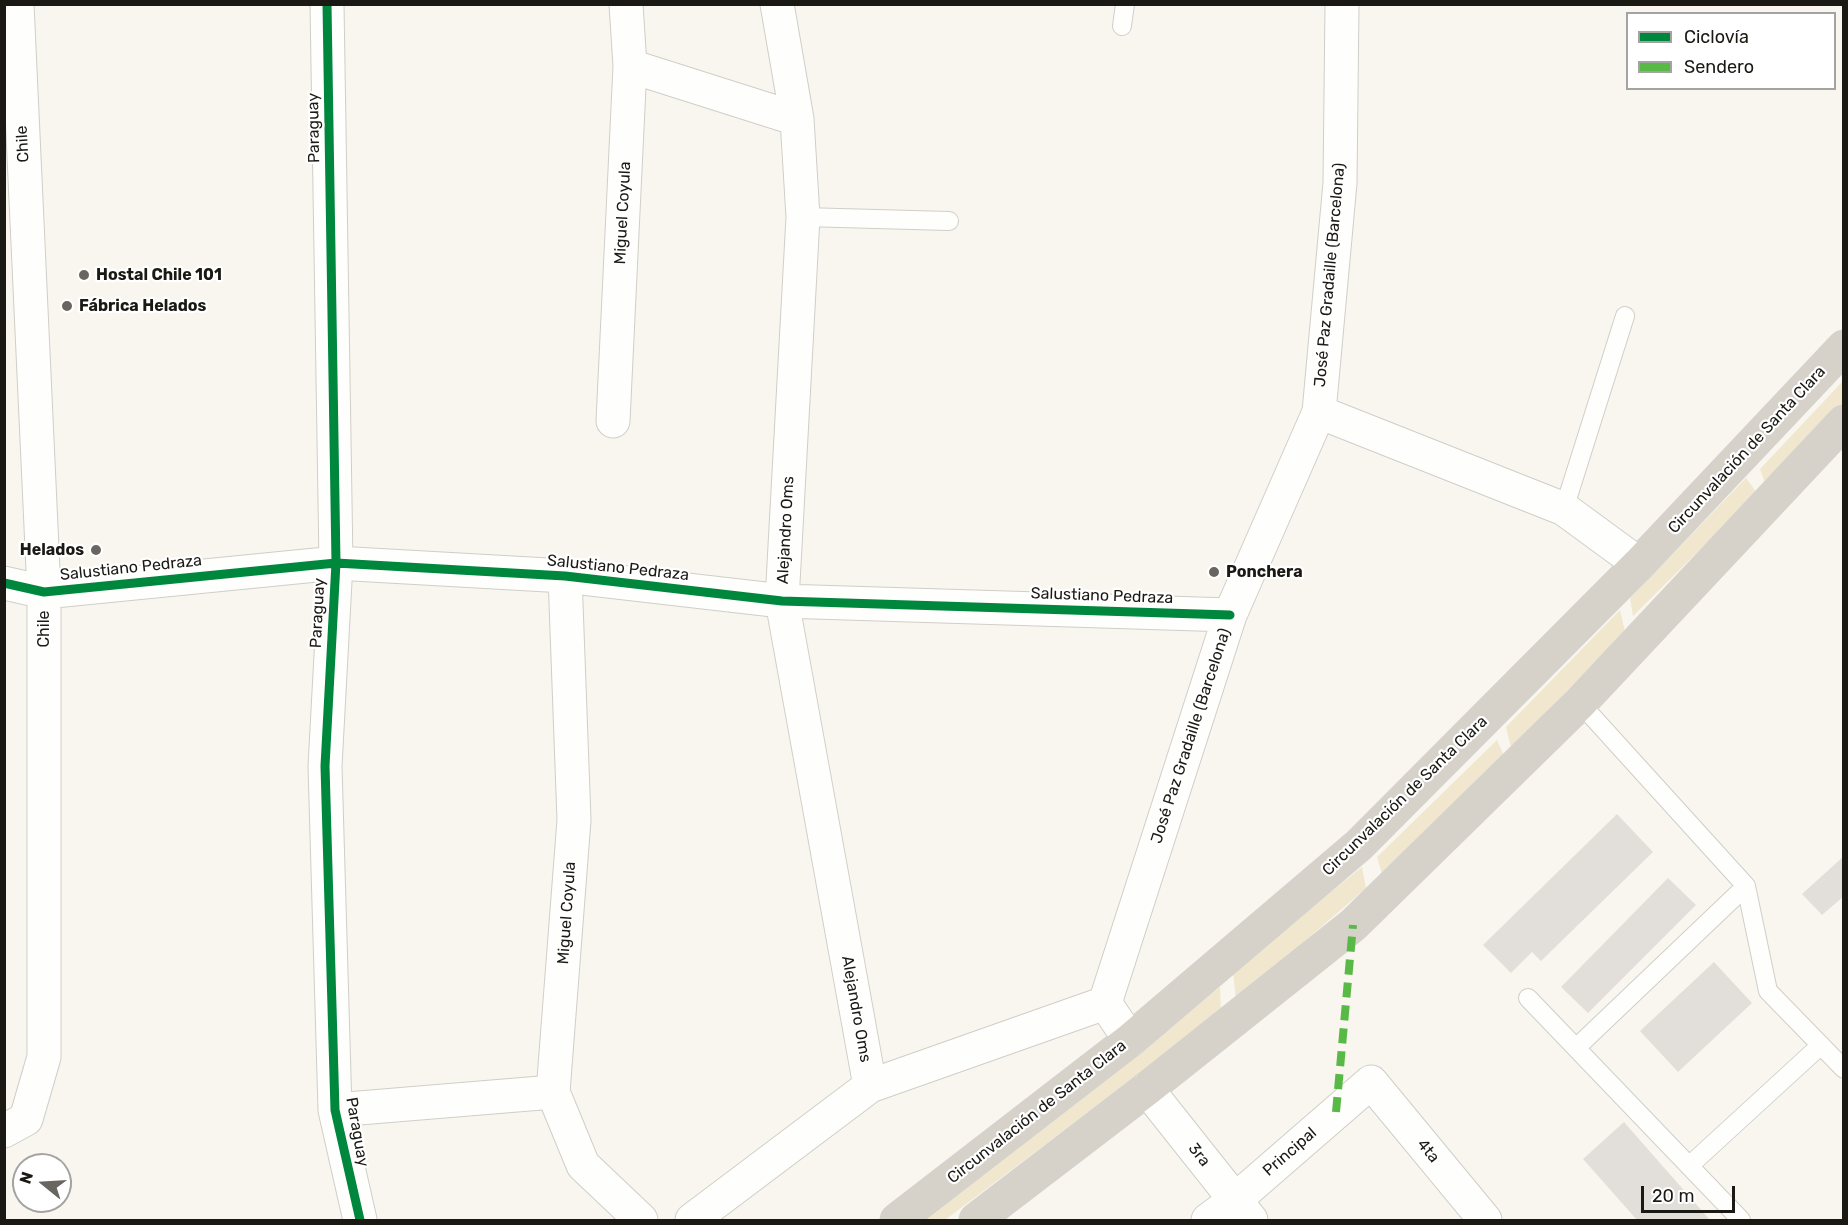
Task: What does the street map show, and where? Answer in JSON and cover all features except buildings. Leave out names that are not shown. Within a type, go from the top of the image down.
[{"type":"highway","name":"Circunvalación de Santa Clara","points":[[897,1221],[1130,1040],[1359,845],[1640,564],[1844,347]]},
{"type":"highway","points":[[975,1221],[1147,1089],[1353,925],[1580,703],[1844,422]]},
{"type":"street","name":"Chile","points":[[4,1131],[26,1119],[44,1057],[44,591],[17,4]]},
{"type":"street","name":"Paraguay","points":[[327,4],[336,563],[325,766],[335,1110],[360,1221]]},
{"type":"street","name":"Miguel Coyula","points":[[613,421],[630,66],[626,4]]},
{"type":"street","name":"Alejandro Oms","points":[[777,4],[797,119],[803,218],[783,601],[870,1086]]},
{"type":"street","name":"José Paz Gradaille (Barcelona)","points":[[1105,1003],[1230,615],[1318,412],[1340,183],[1342,4]]},
{"type":"street","points":[[630,66],[797,119]]},
{"type":"street","points":[[1318,412],[1564,509],[1640,564]]},
{"type":"street","name":"Salustiano Pedraza","points":[[4,583],[44,591],[336,563],[565,576],[783,601],[1230,615]]},
{"type":"street","name":"Miguel Coyula","points":[[565,576],[574,819],[553,1092],[583,1165],[641,1221]]},
{"type":"street","points":[[692,1221],[870,1086],[1105,1003],[1130,1040]]},
{"type":"street","name":"Principal","points":[[1208,1221],[1243,1210],[1371,1082]]},
{"type":"street","name":"4ta","points":[[1371,1082],[1485,1221]]},
{"type":"street","name":"3ra","points":[[1147,1089],[1243,1210]]},
{"type":"street","points":[[335,1110],[553,1092]]},
{"type":"lane","points":[[1122,26],[1125,4]]},
{"type":"lane","points":[[803,218],[949,221]]},
{"type":"lane","points":[[1564,509],[1625,316]]},
{"type":"lane","points":[[1580,703],[1746,886],[1768,991],[1844,1068]]},
{"type":"lane","points":[[1576,1048],[1746,886]]},
{"type":"lane","points":[[1528,998],[1741,1221]]},
{"type":"lane","points":[[1689,1167],[1821,1045]]},
{"type":"shaded area","points":[[1843,381],[1843,404],[1765,483],[1760,469]]},
{"type":"shaded area","points":[[1746,478],[1757,493],[1633,616],[1630,598]]},
{"type":"shaded area","points":[[1620,610],[1625,632],[1511,748],[1506,727]]},
{"type":"shaded area","points":[[1497,740],[1505,758],[1442,821],[1382,874],[1377,857]]},
{"type":"shaded area","points":[[1362,867],[1366,888],[1236,1001],[1233,970]]},
{"type":"shaded area","points":[[1220,987],[1221,1012],[945,1220],[918,1220]]},
{"type":"marked path","points":[[1336,1112],[1353,925]]},
{"type":"cycle path","points":[[327,4],[336,563],[325,766],[335,1110],[360,1220]]},
{"type":"cycle path","points":[[4,583],[44,592],[336,563],[565,576],[782,601],[1230,615]]},
{"type":"place","name":"Hostal Chile 101","points":[[84,275]]},
{"type":"place","name":"Fábrica Helados","points":[[67,306]]},
{"type":"place","name":"Helados","points":[[96,550]]},
{"type":"place","name":"Ponchera","points":[[1214,572]]}]
